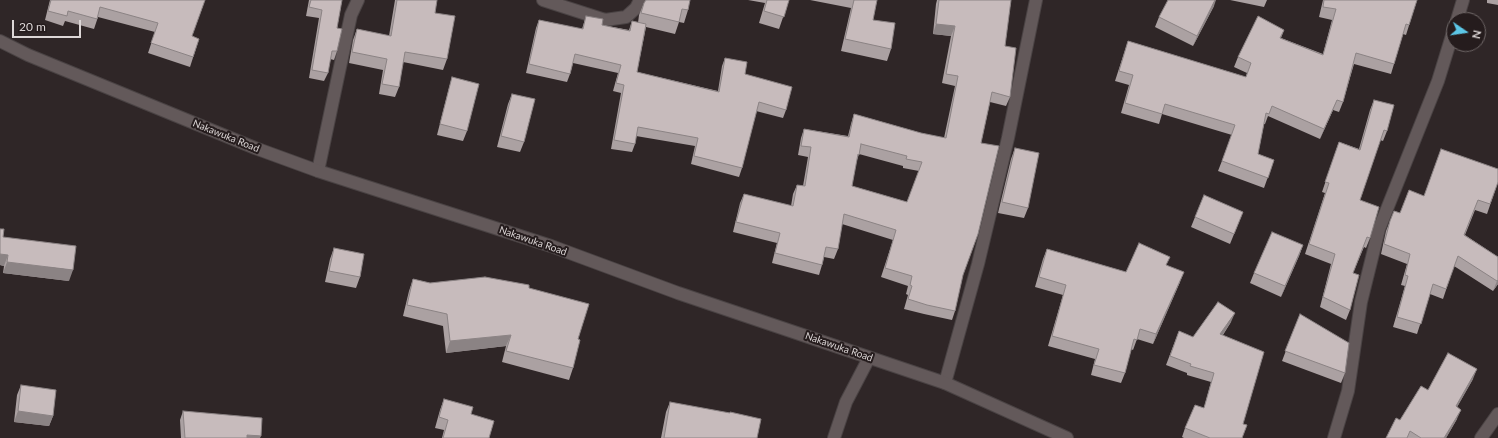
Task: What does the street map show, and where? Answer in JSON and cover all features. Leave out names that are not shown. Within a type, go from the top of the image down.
[{"type":"street","points":[[318,171],[351,15],[358,0]]},
{"type":"street","points":[[544,0],[605,20],[626,17],[636,8],[640,0]]},
{"type":"street","points":[[945,383],[978,264],[1008,138],[1036,0]]},
{"type":"street","points":[[1459,12],[1463,0]]},
{"type":"street","name":"Nakawuka Road","points":[[0,41],[255,148],[318,171],[551,246],[678,293],[945,383],[1067,438]]},
{"type":"street","points":[[1334,438],[1348,391],[1361,302],[1379,229],[1438,81],[1447,52]]},
{"type":"street","points":[[834,438],[846,402],[869,358]]},
{"type":"street","points":[[1481,438],[1498,414]]},
{"type":"building","points":[[51,0],[205,0],[192,36],[199,39],[193,57],[151,43],[158,23],[100,7],[97,19],[68,11],[67,16],[48,11]]},
{"type":"building","points":[[311,0],[342,0],[337,28],[342,29],[337,51],[332,51],[328,73],[312,70],[322,10],[309,7]]},
{"type":"building","points":[[397,0],[437,0],[435,13],[455,16],[447,59],[405,52],[399,87],[382,84],[387,59],[352,52],[357,29],[391,36]]},
{"type":"building","points":[[646,0],[690,0],[688,10],[682,9],[679,22],[641,13]]},
{"type":"building","points":[[767,0],[789,0],[784,17],[764,11]]},
{"type":"building","points":[[854,0],[877,0],[873,20],[895,23],[891,49],[845,39]]},
{"type":"building","points":[[939,0],[1011,0],[1005,46],[1016,48],[1010,97],[992,92],[981,143],[999,146],[978,234],[963,275],[955,311],[908,299],[912,286],[910,285],[912,276],[885,268],[896,230],[844,214],[838,249],[826,247],[822,265],[775,253],[780,233],[736,222],[744,194],[793,206],[797,185],[805,186],[811,147],[801,146],[804,129],[849,137],[854,114],[921,133],[946,138],[958,76],[946,74],[955,26],[936,24]],"holes":[[[861,144],[907,156],[906,159],[922,162],[907,202],[852,186]]]},
{"type":"building","points":[[1168,0],[1215,0],[1197,36],[1159,17]]},
{"type":"building","points":[[1324,0],[1417,0],[1409,25],[1406,24],[1394,64],[1356,53],[1343,102],[1337,100],[1324,129],[1272,106],[1269,114],[1266,113],[1258,154],[1274,160],[1268,178],[1222,161],[1235,125],[1165,104],[1162,114],[1125,103],[1133,75],[1119,71],[1128,41],[1246,77],[1251,63],[1238,57],[1258,16],[1284,30],[1280,38],[1323,55],[1336,9],[1323,7]]},
{"type":"building","points":[[586,16],[603,19],[602,25],[630,31],[632,21],[646,24],[637,72],[719,92],[725,58],[747,62],[745,74],[792,87],[786,110],[759,102],[742,168],[694,156],[698,138],[638,127],[635,144],[614,140],[624,85],[616,83],[621,65],[575,54],[570,74],[529,64],[539,20],[583,29]]},
{"type":"building","points":[[452,77],[479,84],[467,131],[440,124]]},
{"type":"building","points":[[512,94],[535,99],[524,142],[501,136]]},
{"type":"building","points":[[1374,100],[1394,105],[1387,131],[1384,130],[1360,200],[1379,207],[1370,238],[1367,237],[1353,273],[1359,275],[1350,310],[1323,297],[1335,254],[1309,244],[1329,183],[1325,182],[1339,142],[1360,150]]},
{"type":"building","points":[[1015,148],[1039,153],[1028,208],[1002,202]]},
{"type":"building","points":[[1441,149],[1498,169],[1498,182],[1490,204],[1478,200],[1464,235],[1498,257],[1498,280],[1497,281],[1458,256],[1446,289],[1433,284],[1421,324],[1397,317],[1408,276],[1405,275],[1410,254],[1384,244],[1394,211],[1400,213],[1409,190],[1424,196]]},
{"type":"building","points":[[1204,195],[1243,212],[1234,234],[1195,217]]},
{"type":"building","points":[[0,229],[4,229],[3,237],[76,246],[73,270],[7,262],[8,255],[0,254]]},
{"type":"building","points":[[1272,232],[1303,245],[1285,286],[1254,273]]},
{"type":"building","points":[[1139,243],[1170,257],[1166,265],[1184,272],[1156,334],[1140,329],[1137,340],[1134,339],[1125,373],[1094,365],[1099,349],[1052,336],[1066,285],[1039,277],[1047,249],[1126,272]]},
{"type":"building","points":[[334,248],[364,254],[360,277],[329,271]]},
{"type":"building","points":[[485,277],[529,285],[529,288],[589,304],[578,339],[580,340],[573,368],[506,351],[511,335],[450,341],[447,314],[407,305],[413,279],[430,283]]},
{"type":"building","points":[[1218,302],[1235,313],[1220,334],[1264,352],[1243,424],[1247,425],[1242,438],[1210,438],[1185,428],[1195,405],[1204,408],[1214,373],[1190,366],[1191,364],[1170,356],[1179,331],[1193,337]]},
{"type":"building","points":[[1300,314],[1349,343],[1345,373],[1285,351]]},
{"type":"building","points":[[1448,353],[1477,369],[1456,406],[1461,410],[1444,438],[1421,438],[1410,431],[1407,438],[1386,438],[1396,418],[1400,420],[1421,386],[1428,390]]},
{"type":"building","points":[[21,385],[56,390],[53,416],[18,411]]},
{"type":"building","points":[[444,399],[473,407],[471,414],[494,421],[489,438],[443,438],[448,420],[439,417]]},
{"type":"building","points":[[670,402],[761,419],[757,438],[664,438]]},
{"type":"building","points":[[183,411],[262,418],[261,436],[247,435],[247,438],[185,438]]}]
